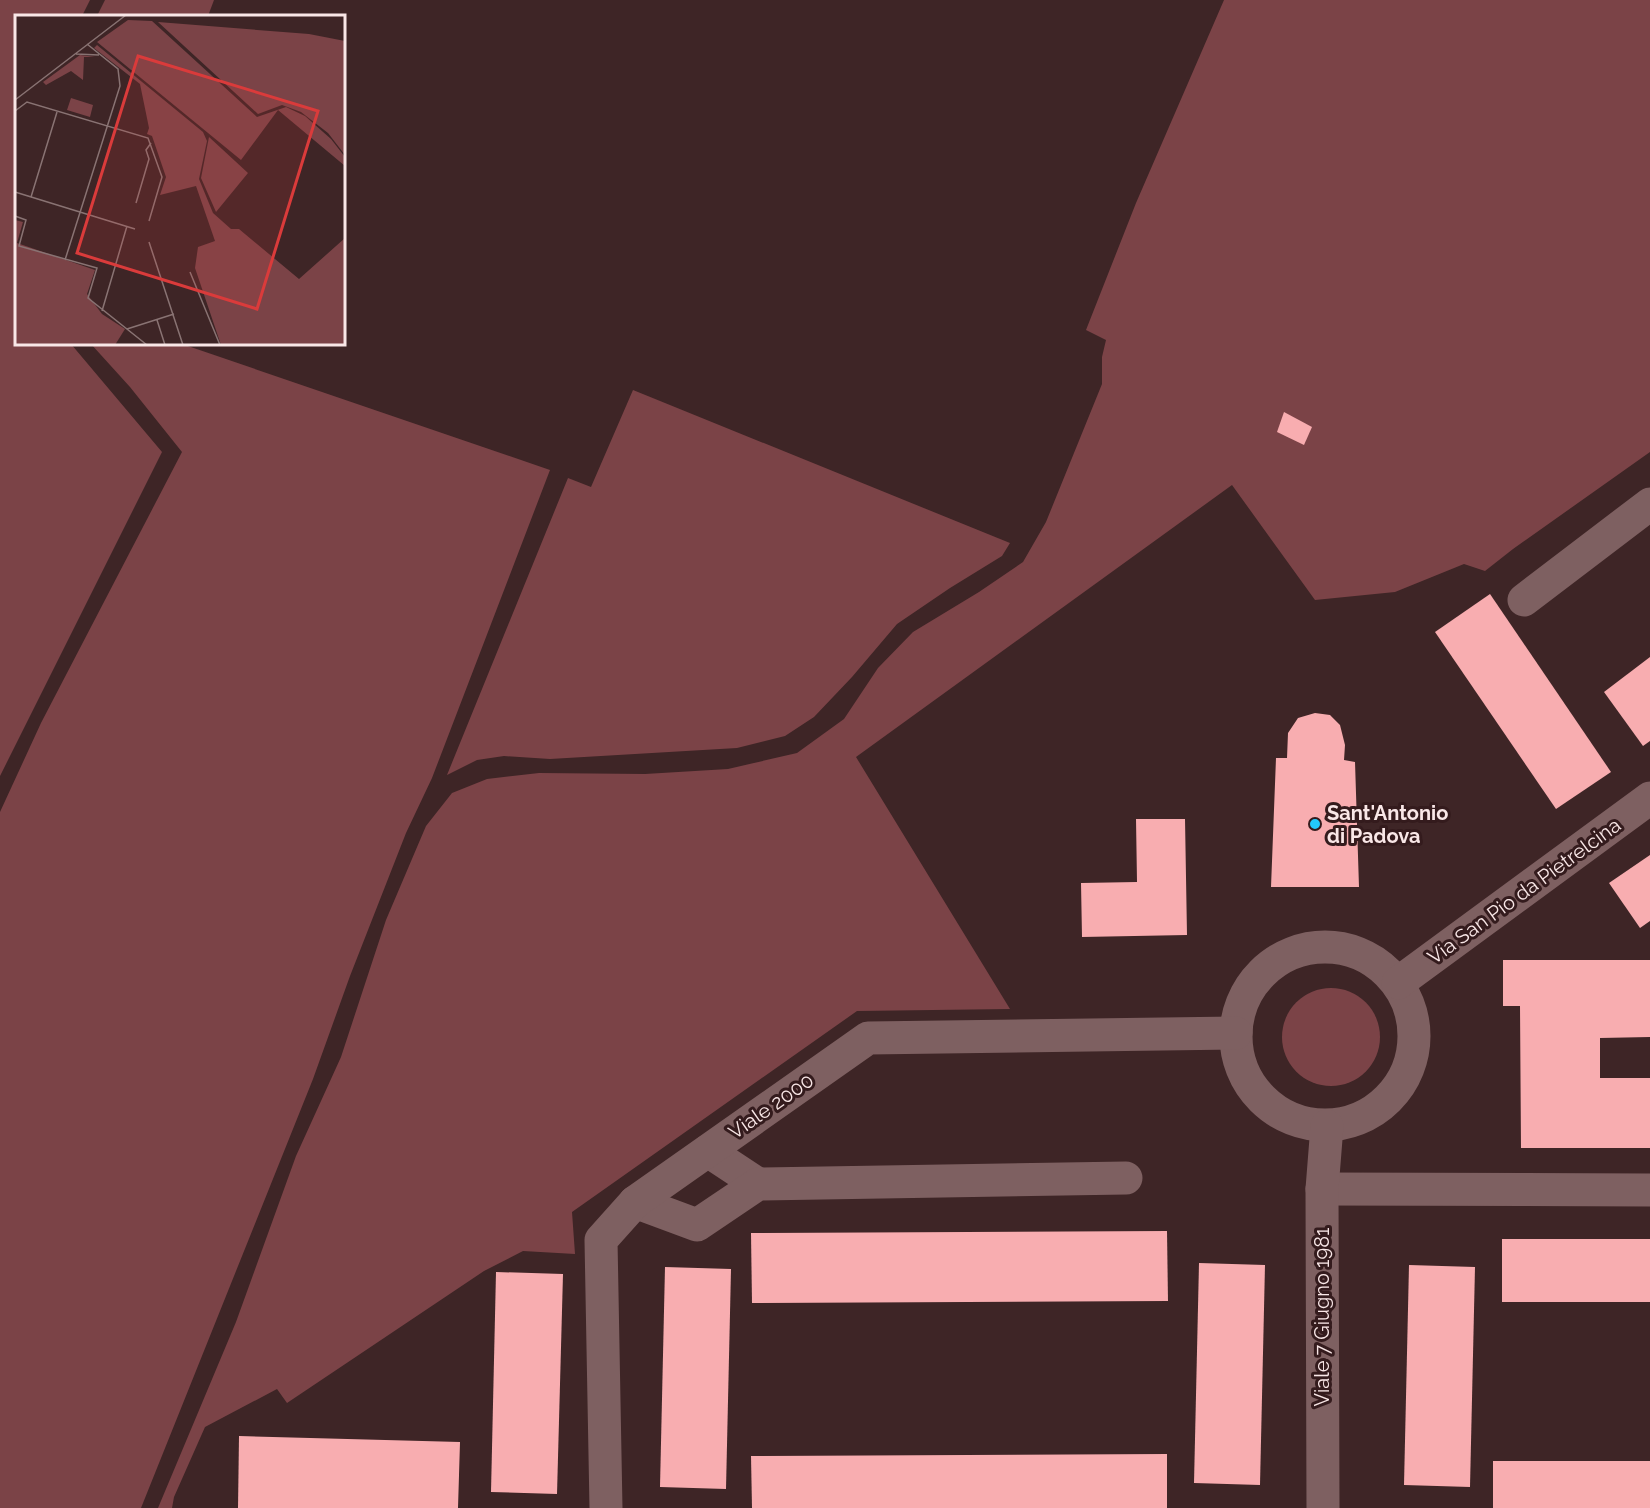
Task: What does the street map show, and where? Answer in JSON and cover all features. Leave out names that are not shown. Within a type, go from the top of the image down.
[{"type":"street","points":[[1524,600],[1650,504]]},
{"type":"street","name":"Via San Pio da Pietrelcina","points":[[1398,983],[1650,798]]},
{"type":"street","points":[[1333,947],[1358,952],[1380,964],[1398,983],[1408,1002],[1414,1022],[1415,1043],[1411,1065],[1401,1084],[1388,1101],[1371,1114],[1352,1123],[1327,1126],[1300,1123],[1278,1113],[1260,1098],[1246,1078],[1238,1056],[1236,1033],[1238,1015],[1248,992],[1263,971],[1283,957],[1308,948],[1333,947]]},
{"type":"street","name":"Viale 2000","points":[[606,1508],[601,1240],[635,1202],[868,1038],[1236,1033]]},
{"type":"street","name":"Viale 7 Giugno 1981","points":[[1323,1508],[1322,1189],[1327,1126]]},
{"type":"street","points":[[708,1151],[758,1184]]},
{"type":"street","points":[[635,1202],[697,1225],[758,1184],[1126,1178]]},
{"type":"street","points":[[1322,1189],[1650,1190]]},
{"type":"shaded area","points":[[0,0],[90,0],[82,15],[15,15],[15,345],[72,345],[162,452],[0,776]]},
{"type":"shaded area","points":[[105,0],[214,0],[208,15],[98,15]]},
{"type":"shaded area","points":[[1224,0],[1650,0],[1650,452],[1485,571],[1464,564],[1395,592],[1315,600],[1232,485],[856,757],[1010,1009],[857,1011],[572,1212],[575,1254],[523,1251],[484,1271],[287,1403],[277,1389],[205,1427],[174,1497],[172,1508],[158,1508],[236,1322],[296,1156],[341,1057],[386,920],[426,826],[452,793],[487,779],[539,773],[645,774],[728,769],[797,753],[844,719],[878,668],[913,632],[1023,562],[1046,522],[1102,384],[1102,357],[1106,340],[1086,330],[1136,203]]},
{"type":"shaded area","points":[[92,345],[185,345],[550,470],[432,778],[406,833],[350,976],[313,1079],[141,1508],[0,1508],[0,812],[41,723],[182,452],[130,387]]},
{"type":"shaded area","points":[[633,390],[1010,543],[1002,556],[897,624],[814,717],[785,736],[737,748],[550,759],[504,756],[477,760],[447,775],[568,478],[591,487]]},
{"type":"shaded area","points":[[1331,988],[1350,991],[1366,1002],[1377,1018],[1380,1037],[1377,1056],[1366,1072],[1350,1083],[1331,1086],[1312,1083],[1296,1072],[1285,1056],[1282,1037],[1285,1018],[1296,1002],[1312,991]]},
{"type":"building","points":[[1284,412],[1312,427],[1304,445],[1277,432]]},
{"type":"building","points":[[1490,594],[1611,772],[1556,809],[1435,632]]},
{"type":"building","points":[[1650,657],[1650,741],[1643,746],[1604,692]]},
{"type":"building","name":"Sant'Antonio di Padova","points":[[1315,713],[1330,715],[1340,725],[1345,745],[1344,760],[1355,762],[1359,887],[1271,887],[1276,758],[1287,758],[1288,733],[1298,718]]},
{"type":"building","points":[[1136,819],[1185,819],[1187,935],[1082,937],[1081,883],[1137,882]]},
{"type":"building","points":[[1650,855],[1650,921],[1640,928],[1609,883]]},
{"type":"building","points":[[1503,960],[1650,960],[1650,1037],[1600,1038],[1600,1078],[1650,1078],[1650,1148],[1521,1148],[1520,1006],[1503,1006]]},
{"type":"building","points":[[1167,1231],[1168,1301],[752,1303],[751,1233]]},
{"type":"building","points":[[1502,1239],[1650,1239],[1650,1302],[1502,1302]]},
{"type":"building","points":[[1199,1263],[1265,1265],[1260,1485],[1194,1483]]},
{"type":"building","points":[[1409,1265],[1475,1267],[1470,1487],[1404,1485]]},
{"type":"building","points":[[665,1267],[731,1269],[726,1489],[660,1487]]},
{"type":"building","points":[[496,1272],[563,1274],[557,1494],[491,1492]]},
{"type":"building","points":[[239,1436],[460,1442],[458,1508],[238,1508]]},
{"type":"building","points":[[1167,1454],[1167,1508],[752,1508],[751,1456]]},
{"type":"building","points":[[1493,1461],[1650,1461],[1650,1508],[1493,1508]]},
{"type":"place","name":"Sant'Antonio di Padova","points":[[1315,824]]}]
